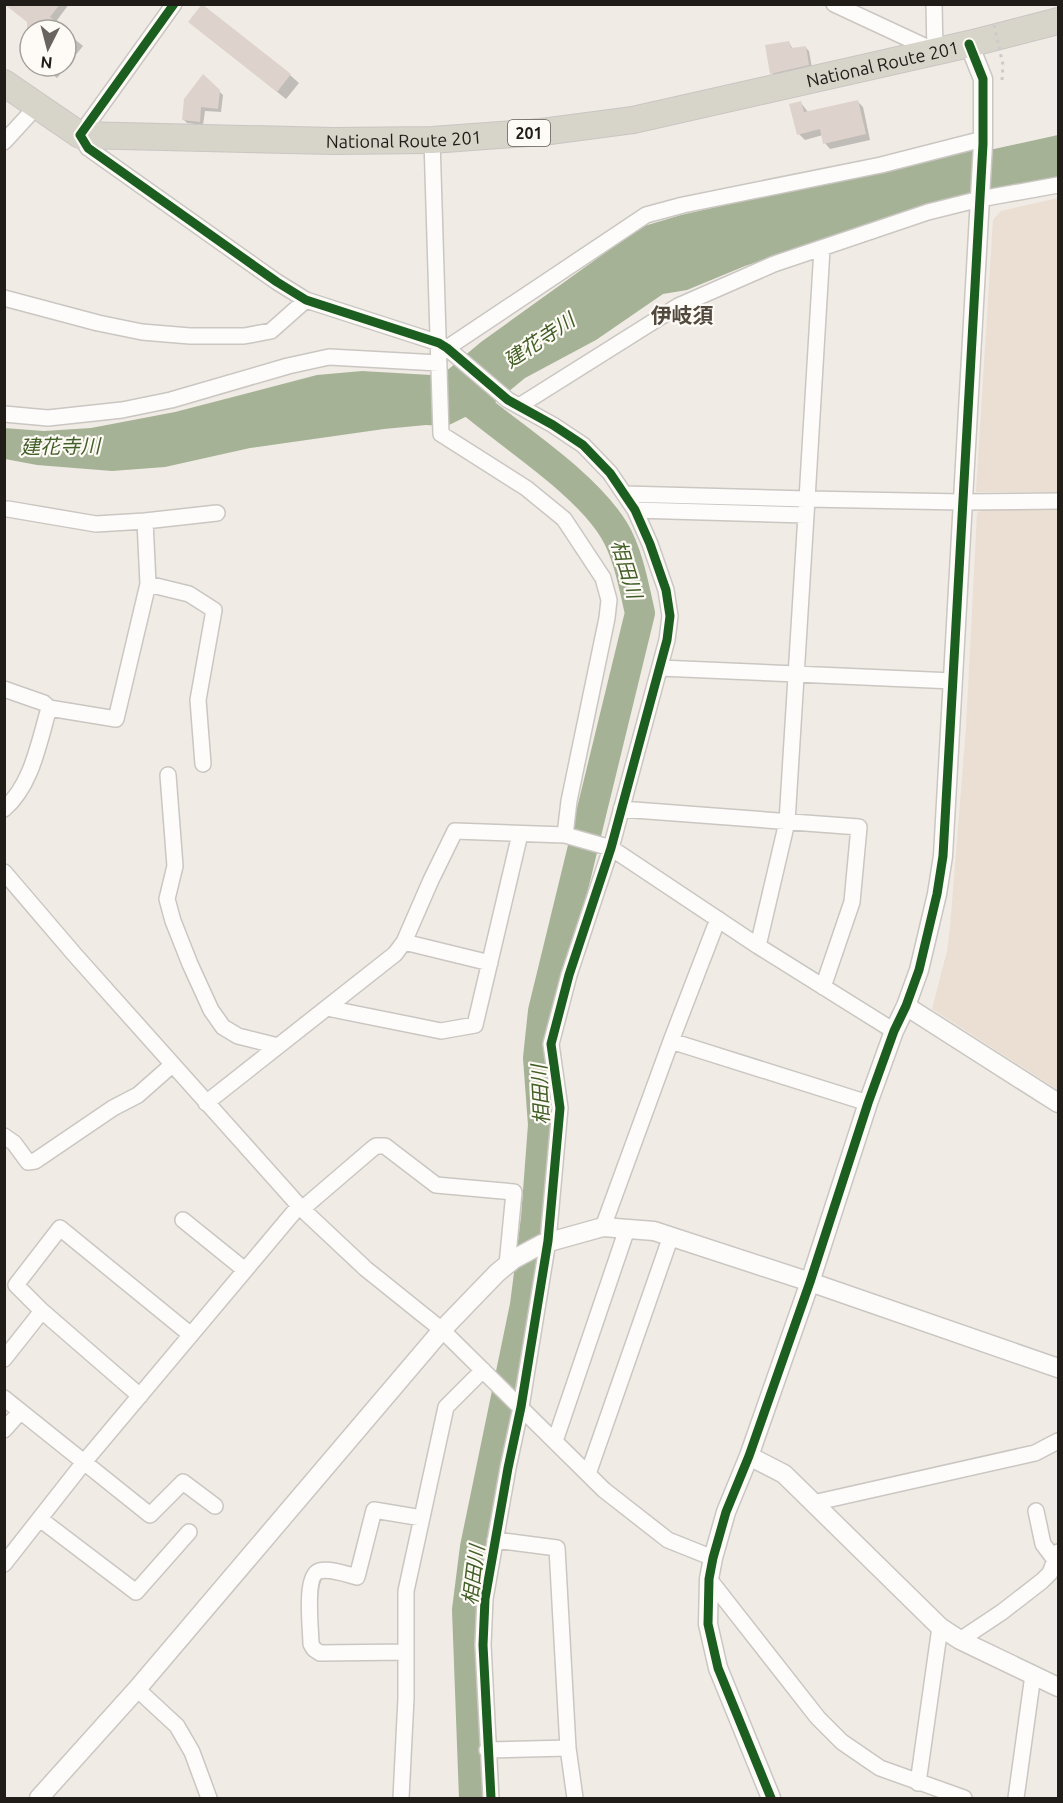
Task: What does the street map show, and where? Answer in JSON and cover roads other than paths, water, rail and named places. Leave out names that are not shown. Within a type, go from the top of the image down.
[{"type":"highway","name":"National Route 201","points":[[80,135],[333,141],[432,140],[542,132],[633,120],[969,44],[1059,21]]},
{"type":"highway","points":[[4,83],[80,135]]},
{"type":"street","points":[[174,4],[80,135],[88,148],[277,282],[306,300],[446,348],[513,403],[553,424],[583,445],[610,473],[635,510],[663,581],[669,608],[667,640],[660,668],[610,848],[569,975],[551,1044],[560,1108],[545,1242],[485,1599],[483,1644],[491,1798]]},
{"type":"street","points":[[834,4],[935,51],[934,4]]},
{"type":"street","points":[[771,1798],[718,1668],[708,1624],[709,1579],[726,1512],[749,1456],[810,1282],[868,1103],[922,960],[943,856],[983,142],[983,79],[969,44]]},
{"type":"street","points":[[4,142],[37,106]]},
{"type":"street","points":[[432,140],[446,348],[440,366],[441,434],[526,488],[564,519],[603,578],[609,600],[569,801],[565,835]]},
{"type":"street","points":[[446,348],[646,215],[683,205],[983,142]]},
{"type":"street","points":[[513,403],[678,306],[774,264],[980,196],[1059,185]]},
{"type":"street","points":[[758,946],[787,822],[822,249]]},
{"type":"street","points":[[4,298],[142,332],[190,336],[244,336],[271,331],[306,300]]},
{"type":"street","points":[[4,414],[48,418],[122,410],[171,400],[288,366],[329,357],[440,366]]},
{"type":"street","points":[[624,494],[962,502],[1059,501]]},
{"type":"street","points":[[8,509],[96,524],[217,513]]},
{"type":"street","points":[[635,510],[806,515]]},
{"type":"street","points":[[4,689],[44,703],[49,708],[116,719],[148,584],[145,521]]},
{"type":"street","points":[[148,584],[189,594],[214,609],[198,700],[203,764]]},
{"type":"street","points":[[660,668],[953,681]]},
{"type":"street","points":[[4,809],[15,798],[31,771],[49,708]]},
{"type":"street","points":[[168,775],[175,866],[167,899],[190,964],[211,1010],[223,1027],[238,1036],[278,1046]]},
{"type":"street","points":[[621,809],[859,827],[852,902],[823,987]]},
{"type":"street","points":[[206,1103],[395,954],[404,942],[455,831],[565,835],[610,848],[758,946],[894,1031]]},
{"type":"street","points":[[327,1008],[441,1031],[475,1024],[520,834]]},
{"type":"street","points":[[4,872],[300,1208],[366,1269],[442,1330],[604,1490],[668,1540],[713,1558]]},
{"type":"street","points":[[603,1227],[718,919]]},
{"type":"street","points":[[404,942],[490,963]]},
{"type":"street","points":[[906,1006],[1059,1103]]},
{"type":"street","points":[[671,1041],[868,1103]]},
{"type":"street","points":[[4,1136],[14,1143],[28,1162],[35,1161],[113,1108],[138,1095],[172,1065]]},
{"type":"street","points":[[4,1564],[85,1461],[300,1208],[376,1146],[385,1146],[436,1185],[514,1192],[511,1262]]},
{"type":"street","points":[[183,1221],[245,1270]]},
{"type":"street","points":[[39,1798],[137,1689],[442,1330],[478,1291],[511,1262],[545,1242],[603,1227],[654,1231],[1059,1368]]},
{"type":"street","points":[[140,1396],[16,1286],[60,1228],[191,1335]]},
{"type":"street","points":[[555,1441],[627,1229]]},
{"type":"street","points":[[588,1474],[671,1236]]},
{"type":"street","points":[[4,1359],[42,1311]]},
{"type":"street","points":[[401,1798],[406,1698],[406,1591],[446,1407],[483,1370]]},
{"type":"street","points":[[4,1398],[150,1515],[183,1482],[215,1506]]},
{"type":"street","points":[[4,1430],[20,1412]]},
{"type":"street","points":[[813,1503],[1035,1453],[1059,1441]]},
{"type":"street","points":[[749,1456],[784,1474],[940,1627],[960,1640],[1059,1687]]},
{"type":"street","points":[[406,1652],[320,1653],[310,1644],[309,1593],[312,1579],[320,1570],[357,1577],[374,1510],[422,1518]]},
{"type":"street","points":[[960,1640],[1002,1612],[1056,1565],[1043,1544],[1036,1511]]},
{"type":"street","points":[[40,1519],[136,1592],[189,1532]]},
{"type":"street","points":[[495,1540],[557,1548],[568,1748],[574,1798]]},
{"type":"street","points":[[709,1579],[819,1718],[842,1742],[880,1768],[964,1798]]},
{"type":"street","points":[[918,1783],[940,1627]]},
{"type":"street","points":[[1016,1798],[1033,1675]]},
{"type":"street","points":[[137,1689],[177,1726],[192,1752],[209,1798]]},
{"type":"street","points":[[487,1750],[568,1748]]},
{"type":"water","name":"建花寺川","points":[[1058,135],[1058,177],[998,191],[962,195],[921,207],[745,266],[687,290],[663,294],[596,340],[525,378],[496,402],[447,426],[426,425],[384,429],[250,448],[165,467],[112,471],[37,465],[5,459],[4,428],[44,431],[91,428],[175,412],[317,375],[362,371],[431,375],[444,373],[481,342],[641,227],[681,215],[969,150],[994,149]]},
{"type":"waterway","name":"相田川","points":[[465,397],[545,459],[601,512],[614,530],[623,549],[640,613],[543,1011],[538,1058],[543,1125],[536,1218],[525,1305],[475,1547],[467,1610],[474,1798]]},
{"type":"district","name":"伊岐須","points":[[682,315]]}]
